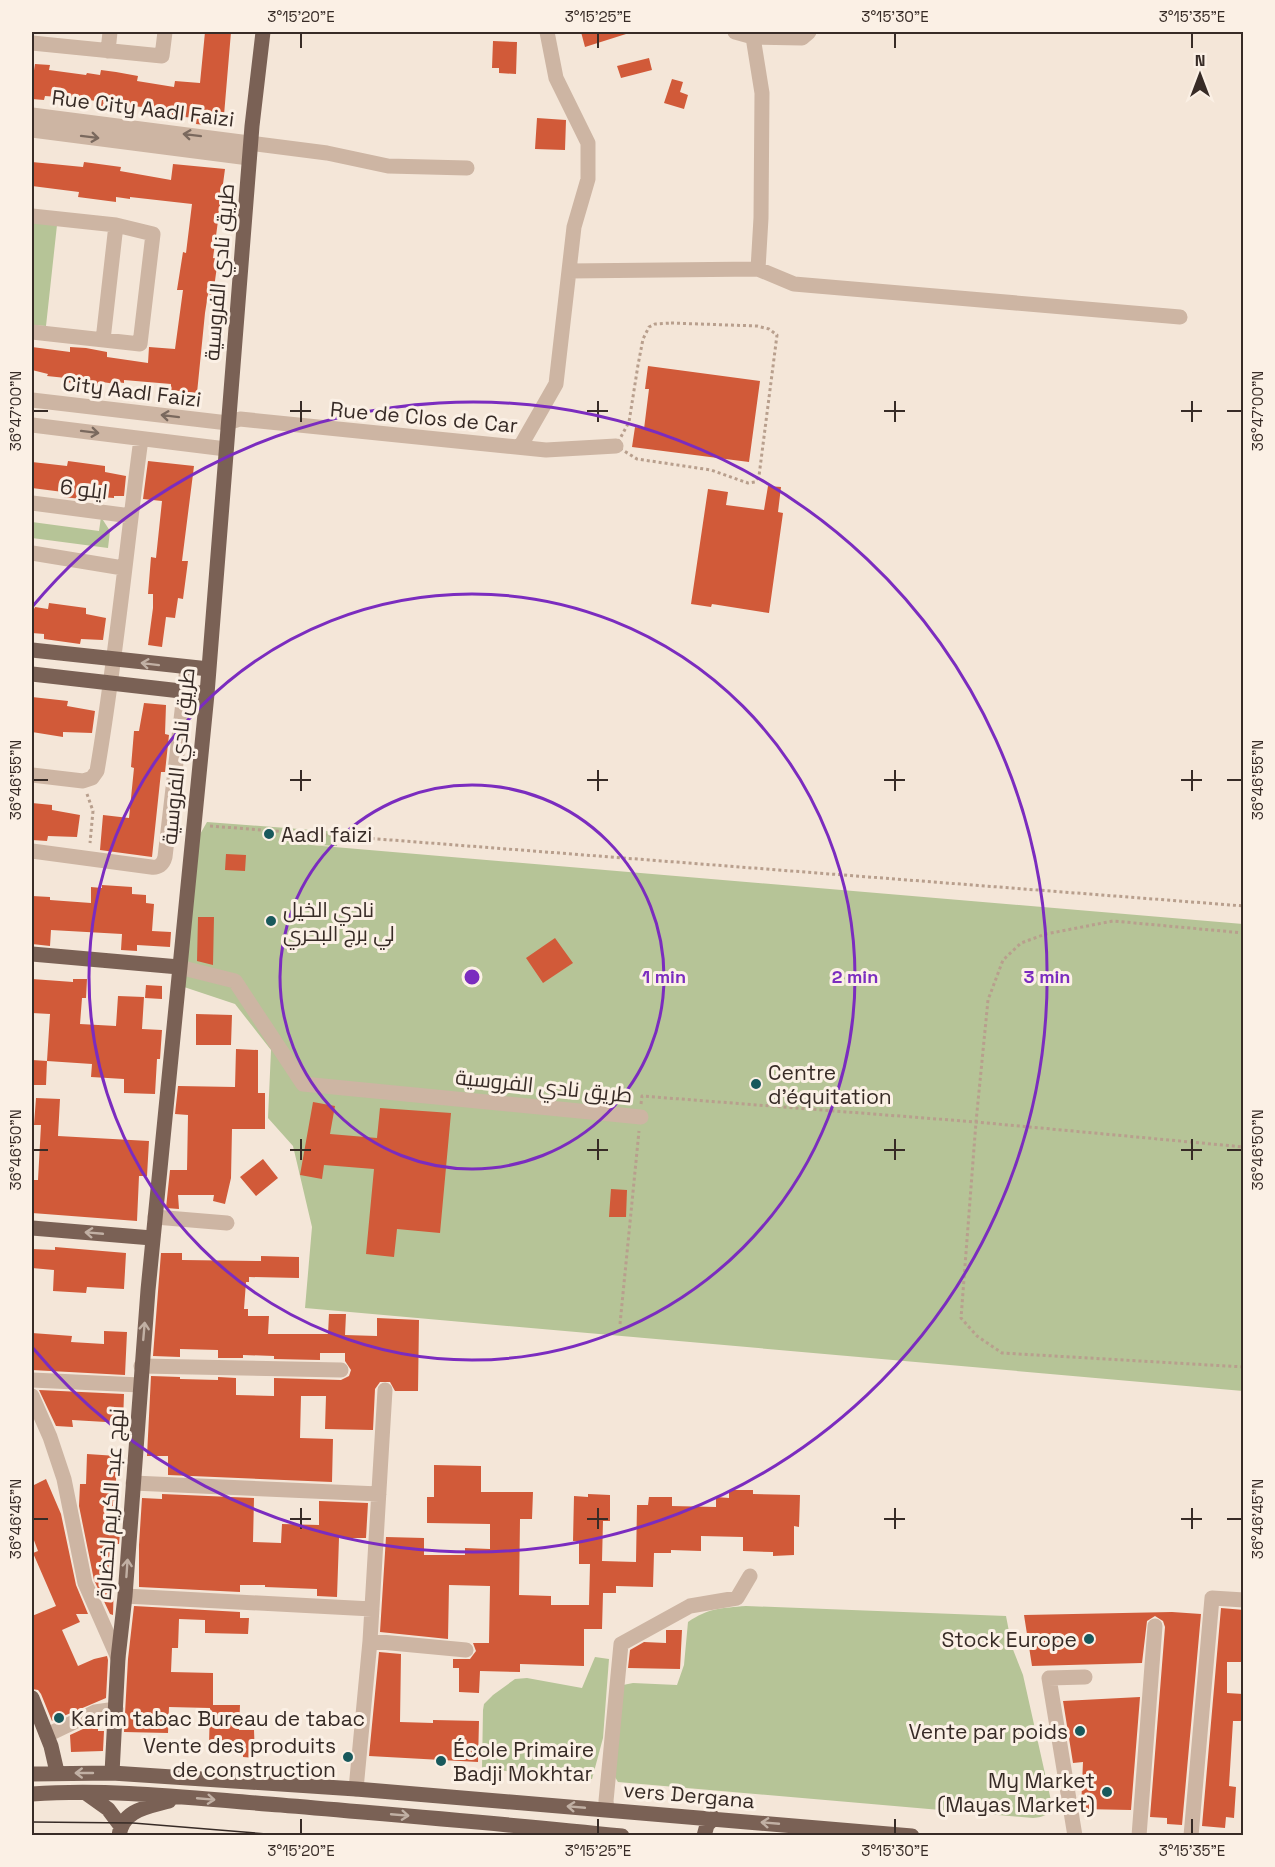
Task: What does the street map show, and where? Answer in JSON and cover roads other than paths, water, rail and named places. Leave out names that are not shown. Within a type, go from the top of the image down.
[{"type":"main road","name":"طريق نادي الفروسية","points":[[179,967],[207,694],[250,142],[263,32]]},
{"type":"main road","points":[[32,650],[209,669]]},
{"type":"main road","points":[[32,674],[207,694]]},
{"type":"main road","points":[[32,954],[179,967]]},
{"type":"main road","name":"نهج عبد الكريم لخضارة","points":[[112,1773],[118,1658],[125,1596],[141,1366],[179,967]]},
{"type":"main road","points":[[32,1228],[152,1238]]},
{"type":"main road","points":[[32,1698],[47,1735],[57,1772]]},
{"type":"main road","name":"vers Dergana","points":[[32,1774],[112,1773],[356,1790],[608,1809],[912,1836]]},
{"type":"main road","points":[[32,1794],[85,1792],[182,1797],[492,1822],[578,1833],[616,1835]]},
{"type":"main road","points":[[85,1792],[104,1805],[119,1830],[133,1813],[145,1807],[182,1797]]},
{"type":"main road","points":[[492,1822],[499,1817],[500,1812],[496,1801]]},
{"type":"main road","points":[[704,1836],[707,1825],[714,1818]]},
{"type":"street","points":[[108,51],[110,32]]},
{"type":"street","points":[[39,40],[108,51],[162,56],[165,32]]},
{"type":"street","points":[[520,447],[556,384],[574,227],[588,178],[588,143],[556,78],[547,32]]},
{"type":"street","points":[[735,32],[753,37],[802,38],[809,32]]},
{"type":"street","points":[[753,37],[762,93],[761,218],[758,270]]},
{"type":"street","name":"Rue City Aadl Faizi","points":[[32,116],[250,142],[327,153],[388,166],[467,168]]},
{"type":"street","name":"Rue City Aadl Faizi","points":[[32,130],[249,158]]},
{"type":"street","points":[[32,216],[116,225],[153,234],[140,344],[32,332]]},
{"type":"street","points":[[103,340],[116,225]]},
{"type":"street","points":[[569,271],[758,270],[794,284],[1180,317]]},
{"type":"street","name":"City Aadl Faizi","points":[[32,400],[228,423]]},
{"type":"street","name":"Rue de Clos de Car","points":[[228,423],[240,419],[368,434],[546,450],[616,446]]},
{"type":"street","points":[[32,425],[226,449]]},
{"type":"street","points":[[32,774],[83,781],[92,778],[97,771],[112,683],[123,568],[141,439]]},
{"type":"street","name":"ايلو 6","points":[[32,503],[130,516]]},
{"type":"street","points":[[32,554],[123,568]]},
{"type":"street","points":[[32,851],[155,867],[164,861],[187,668]]},
{"type":"street","name":"طريق نادي الفروسية","points":[[179,967],[235,981],[303,1084],[641,1117]]},
{"type":"street","points":[[155,1217],[227,1223]]},
{"type":"street","points":[[141,1366],[341,1370]]},
{"type":"street","points":[[32,1380],[140,1384]]},
{"type":"street","points":[[356,1790],[370,1641],[385,1390]]},
{"type":"street","points":[[32,1396],[50,1437],[64,1479],[85,1583],[118,1658]]},
{"type":"street","points":[[133,1483],[379,1494]]},
{"type":"street","points":[[608,1809],[606,1801],[621,1644],[690,1606],[737,1598],[750,1576]]},
{"type":"street","points":[[125,1596],[372,1609]]},
{"type":"street","points":[[1191,1836],[1212,1598],[1244,1600]]},
{"type":"street","points":[[1139,1836],[1155,1626]]},
{"type":"street","points":[[370,1641],[466,1650]]},
{"type":"street","points":[[1075,1836],[1049,1678],[1085,1677]]},
{"type":"street","points":[[47,1735],[95,1712],[116,1709]]},
{"type":"tram line","points":[[32,1822],[133,1823],[291,1836]]},
{"type":"place","name":"Aadl faizi","points":[[269,834]]},
{"type":"place","name":"نادي الخيل لي برج البحري","points":[[271,921]]},
{"type":"place","name":"Centre d'équitation","points":[[756,1084]]},
{"type":"place","name":"Stock Europe","points":[[1089,1639]]},
{"type":"place","name":"Karim tabac Bureau de tabac","points":[[59,1718]]},
{"type":"place","name":"Vente par poids","points":[[1080,1731]]},
{"type":"place","name":"Vente des produits de construction","points":[[348,1757]]},
{"type":"place","name":"École Primaire Badji Mokhtar","points":[[441,1761]]},
{"type":"place","name":"My Market (Mayas Market)","points":[[1107,1792]]}]
